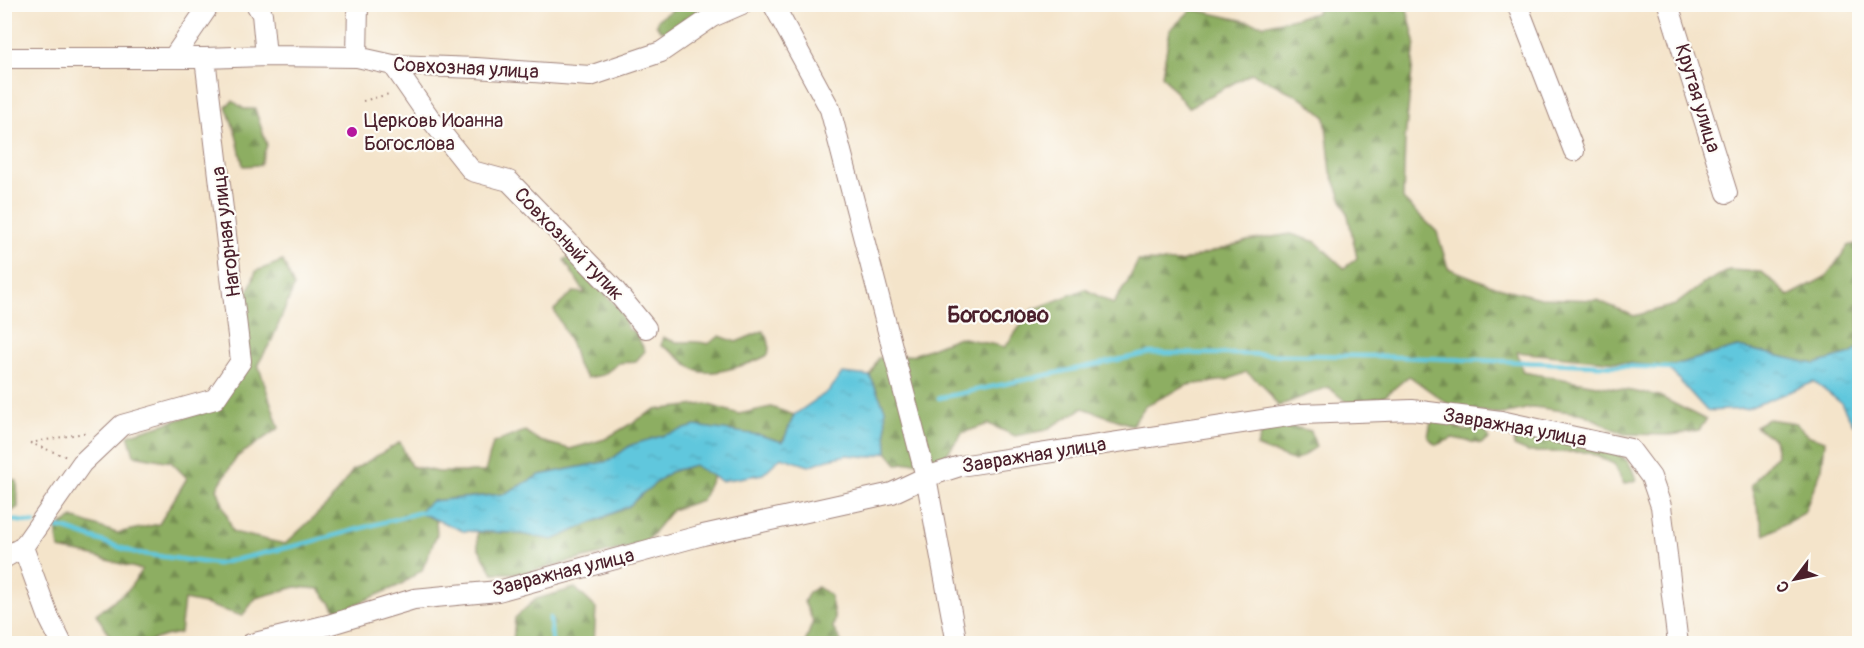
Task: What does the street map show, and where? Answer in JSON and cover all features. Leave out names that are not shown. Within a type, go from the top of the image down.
[{"type":"street","points":[[173,58],[210,4]]},
{"type":"street","points":[[256,4],[262,14],[266,56]]},
{"type":"street","points":[[357,57],[358,4]]},
{"type":"street","name":"Совхозная улица","points":[[4,58],[357,57],[393,65],[590,76],[661,52],[712,17],[742,4]]},
{"type":"street","points":[[773,4],[830,109],[926,477],[957,644]]},
{"type":"street","points":[[1517,4],[1574,151]]},
{"type":"street","name":"Крутая улица","points":[[1668,4],[1727,193]]},
{"type":"street","name":"Нагорная улица","points":[[122,425],[215,399],[241,361],[205,58]]},
{"type":"street","name":"Совхозный тупик","points":[[393,65],[429,117],[472,171],[509,182],[614,289],[646,328]]},
{"type":"street","name":"Завражная улица","points":[[251,644],[328,625],[414,599],[498,591],[703,536],[892,493],[926,477],[960,466],[1301,414],[1412,410],[1501,421],[1630,449],[1651,477],[1661,506],[1678,644]]},
{"type":"street","points":[[4,558],[23,547],[82,463],[122,425]]},
{"type":"street","points":[[23,547],[49,618],[62,644]]},
{"type":"path","points":[[363,101],[389,94]]},
{"type":"path","points":[[82,463],[30,443],[122,425]]},
{"type":"green space","points":[[680,5],[714,5],[714,7],[669,32],[660,30],[656,24],[658,19]]},
{"type":"green space","points":[[1322,5],[1406,5],[1415,41],[1405,140],[1403,199],[1437,232],[1448,268],[1494,286],[1540,298],[1597,300],[1634,316],[1675,305],[1703,284],[1729,270],[1762,272],[1789,296],[1827,276],[1848,246],[1859,243],[1859,347],[1851,354],[1815,364],[1738,347],[1667,367],[1517,352],[1523,372],[1659,396],[1706,420],[1699,430],[1672,435],[1624,434],[1584,414],[1534,407],[1504,414],[1455,409],[1409,376],[1385,396],[1349,404],[1328,387],[1278,406],[1264,386],[1246,372],[1227,380],[1188,385],[1146,405],[1132,425],[1083,408],[1046,430],[1015,436],[989,424],[962,433],[944,458],[897,464],[887,452],[885,409],[870,376],[878,358],[913,355],[959,337],[1005,347],[1032,310],[1085,289],[1113,304],[1138,261],[1180,262],[1247,241],[1291,234],[1316,242],[1344,268],[1357,258],[1348,216],[1331,172],[1325,117],[1304,99],[1252,73],[1188,108],[1162,75],[1170,30],[1192,9],[1264,25],[1316,13]]},
{"type":"green space","points":[[233,101],[244,109],[255,109],[267,145],[260,165],[243,166],[236,134],[226,106]]},
{"type":"green space","points":[[573,255],[620,311],[628,329],[635,332],[645,351],[636,361],[619,363],[603,375],[587,378],[577,365],[573,348],[554,310],[573,292],[585,293],[564,260]]},
{"type":"green space","points":[[283,261],[294,287],[272,340],[258,364],[279,428],[237,457],[217,488],[233,532],[285,544],[329,503],[353,470],[400,442],[411,466],[438,472],[485,472],[493,443],[525,431],[540,441],[570,449],[605,439],[654,410],[706,404],[739,414],[771,407],[794,415],[783,442],[759,435],[631,445],[609,461],[540,475],[504,494],[432,501],[419,512],[436,520],[437,534],[422,570],[400,585],[338,612],[319,589],[296,587],[256,598],[242,616],[184,600],[180,633],[145,643],[114,643],[96,614],[129,589],[142,570],[59,549],[56,528],[73,518],[117,533],[159,524],[187,478],[171,462],[134,455],[128,435],[216,408],[248,355],[242,308],[256,271]]},
{"type":"green space","points":[[763,331],[769,342],[768,355],[721,371],[696,370],[661,346],[663,337],[680,342],[708,344],[720,336],[736,342]]},
{"type":"green space","points":[[1768,419],[1795,423],[1807,435],[1825,441],[1822,468],[1804,513],[1765,535],[1751,486],[1777,455],[1774,439],[1755,426]]},
{"type":"green space","points":[[1431,420],[1448,422],[1465,431],[1484,426],[1489,439],[1481,444],[1453,438],[1436,445],[1428,437]]},
{"type":"green space","points":[[1293,427],[1311,431],[1316,447],[1295,461],[1257,447],[1261,434],[1269,429]]},
{"type":"green space","points":[[1515,438],[1570,442],[1609,451],[1627,461],[1636,480],[1624,484],[1614,464],[1587,452],[1528,452],[1514,446]]},
{"type":"green space","points":[[694,465],[713,476],[702,500],[672,510],[645,543],[524,573],[493,573],[478,547],[477,532],[515,533],[553,539],[629,506],[670,472]]},
{"type":"green space","points":[[4,476],[17,481],[18,507],[5,516]]},
{"type":"green space","points":[[818,587],[830,595],[835,619],[833,628],[842,643],[805,643],[813,621],[804,602],[809,592]]},
{"type":"green space","points":[[575,588],[596,608],[594,643],[513,643],[515,618],[536,599]]},
{"type":"water","points":[[1738,347],[1815,364],[1851,354],[1859,347],[1859,421],[1853,424],[1841,403],[1814,382],[1746,409],[1707,411],[1667,367]]},
{"type":"water","points":[[842,373],[870,376],[885,409],[887,452],[870,457],[847,455],[809,466],[781,457],[763,474],[721,481],[694,465],[670,472],[629,506],[553,540],[515,533],[463,531],[418,512],[432,501],[504,494],[540,475],[609,461],[631,445],[695,426],[759,435],[783,442],[794,415],[830,390]]},
{"type":"waterway","points":[[939,398],[1150,353],[1373,356],[1672,368]]},
{"type":"waterway","points":[[45,525],[66,529],[136,553],[217,564],[307,543],[421,512]]},
{"type":"waterway","points":[[4,519],[34,523]]},
{"type":"waterway","points":[[550,618],[552,644]]},
{"type":"place","name":"Церковь Иоанна Богослова","points":[[352,132]]},
{"type":"district","name":"Богослово","points":[[998,315]]}]
